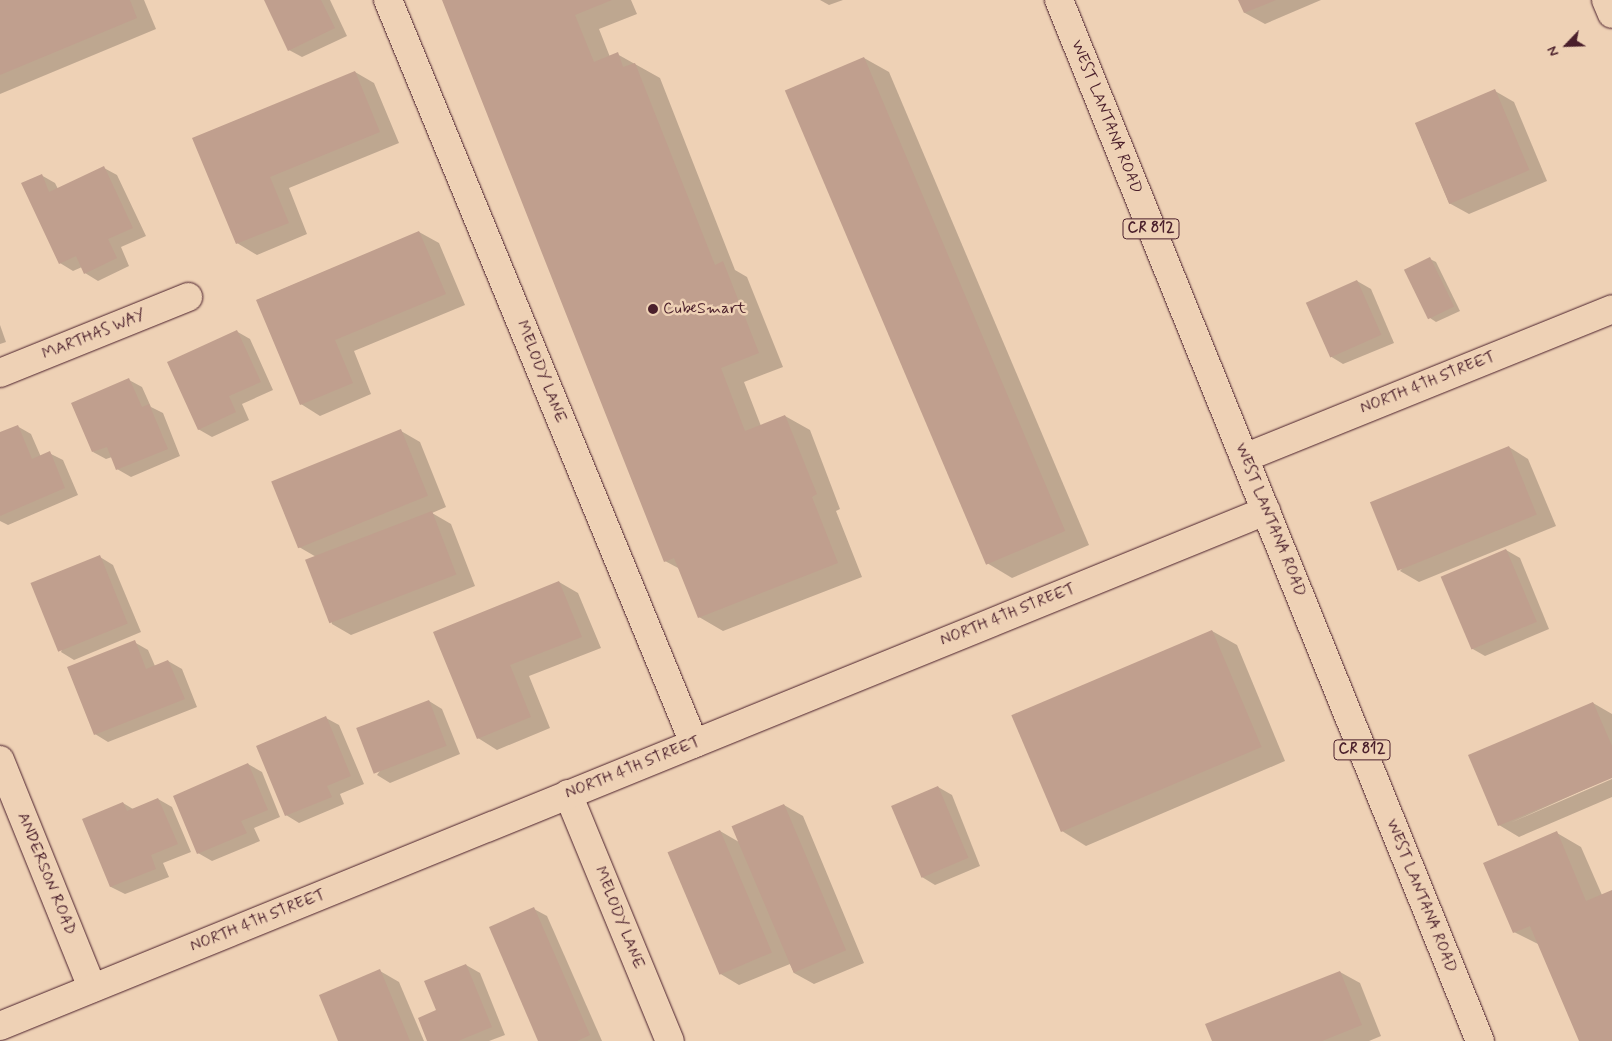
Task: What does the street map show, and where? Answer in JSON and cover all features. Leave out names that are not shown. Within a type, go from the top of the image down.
[{"type":"street","name":"MELODY LANE","points":[[388,0],[694,743]]},
{"type":"street","name":"WEST LANTANA ROAD","points":[[1058,0],[1480,1041]]},
{"type":"street","points":[[1606,0],[1612,14]]},
{"type":"street","name":"MARTHAS WAY","points":[[0,373],[188,297]]},
{"type":"street","name":"NORTH 4TH STREET","points":[[1244,458],[1612,309]]},
{"type":"street","name":"NORTH 4TH STREET","points":[[0,1026],[1266,511]]},
{"type":"street","name":"ANDERSON ROAD","points":[[0,760],[92,988]]},
{"type":"street","name":"MELODY LANE","points":[[568,794],[670,1041]]},
{"type":"building","points":[[0,0],[130,0],[137,18],[0,75]]},
{"type":"building","points":[[264,0],[321,0],[335,28],[288,51]]},
{"type":"building","name":"CubeSmart","points":[[442,0],[612,0],[575,15],[594,62],[618,52],[623,67],[635,63],[715,265],[723,261],[759,353],[721,368],[745,431],[785,415],[817,494],[812,497],[838,563],[698,618],[674,558],[664,562]]},
{"type":"building","points":[[1238,0],[1276,0],[1244,13]]},
{"type":"building","points":[[864,57],[1065,531],[986,565],[785,91]]},
{"type":"building","points":[[355,71],[380,132],[270,177],[289,223],[236,244],[192,138]]},
{"type":"building","points":[[1495,89],[1529,170],[1449,204],[1415,123]]},
{"type":"building","points":[[104,166],[133,228],[108,239],[117,258],[84,274],[76,256],[59,264],[21,183],[42,174],[49,192]]},
{"type":"building","points":[[419,231],[446,294],[335,340],[353,383],[300,405],[256,300]]},
{"type":"building","points":[[1430,257],[1454,306],[1428,319],[1404,270]]},
{"type":"building","points":[[1357,280],[1381,335],[1330,358],[1306,303]]},
{"type":"building","points":[[237,330],[261,382],[229,396],[236,412],[198,430],[167,362]]},
{"type":"building","points":[[129,378],[142,407],[149,404],[168,449],[116,470],[107,447],[92,452],[71,403]]},
{"type":"building","points":[[18,425],[32,459],[50,451],[65,488],[0,516],[0,432]]},
{"type":"building","points":[[401,429],[428,496],[298,548],[271,481]]},
{"type":"building","points":[[1509,446],[1537,515],[1398,571],[1370,502]]},
{"type":"building","points":[[432,511],[456,574],[329,623],[305,560]]},
{"type":"building","points":[[1506,549],[1537,622],[1472,649],[1441,577]]},
{"type":"building","points":[[100,555],[128,624],[58,652],[30,583]]},
{"type":"building","points":[[559,581],[582,637],[510,665],[531,717],[477,739],[433,632]]},
{"type":"building","points":[[1212,630],[1262,747],[1061,832],[1011,715]]},
{"type":"building","points":[[135,640],[146,669],[168,660],[185,699],[94,735],[67,667]]},
{"type":"building","points":[[429,700],[447,746],[374,774],[356,728]]},
{"type":"building","points":[[1593,702],[1612,746],[1612,778],[1498,826],[1468,755]]},
{"type":"building","points":[[326,716],[351,776],[327,786],[332,797],[285,816],[256,746]]},
{"type":"building","points":[[248,763],[268,810],[241,821],[247,833],[197,854],[173,796]]},
{"type":"building","points":[[938,786],[968,858],[922,878],[891,806]]},
{"type":"building","points":[[158,798],[178,844],[151,855],[156,869],[110,887],[82,819],[123,802],[127,811]]},
{"type":"building","points":[[784,804],[846,950],[794,973],[732,826]]},
{"type":"building","points":[[720,830],[772,952],[719,975],[668,852]]},
{"type":"building","points":[[1557,831],[1586,901],[1612,890],[1612,1041],[1579,1041],[1530,926],[1513,933],[1483,863]]},
{"type":"building","points":[[534,907],[590,1035],[577,1041],[538,1041],[489,927]]},
{"type":"building","points":[[466,964],[492,1027],[458,1041],[427,1041],[418,1018],[436,1010],[424,981]]},
{"type":"building","points":[[380,969],[410,1041],[338,1041],[319,995]]},
{"type":"building","points":[[1340,971],[1362,1025],[1322,1041],[1212,1041],[1205,1024]]},
{"type":"place","name":"CubeSmart","points":[[653,309]]}]
